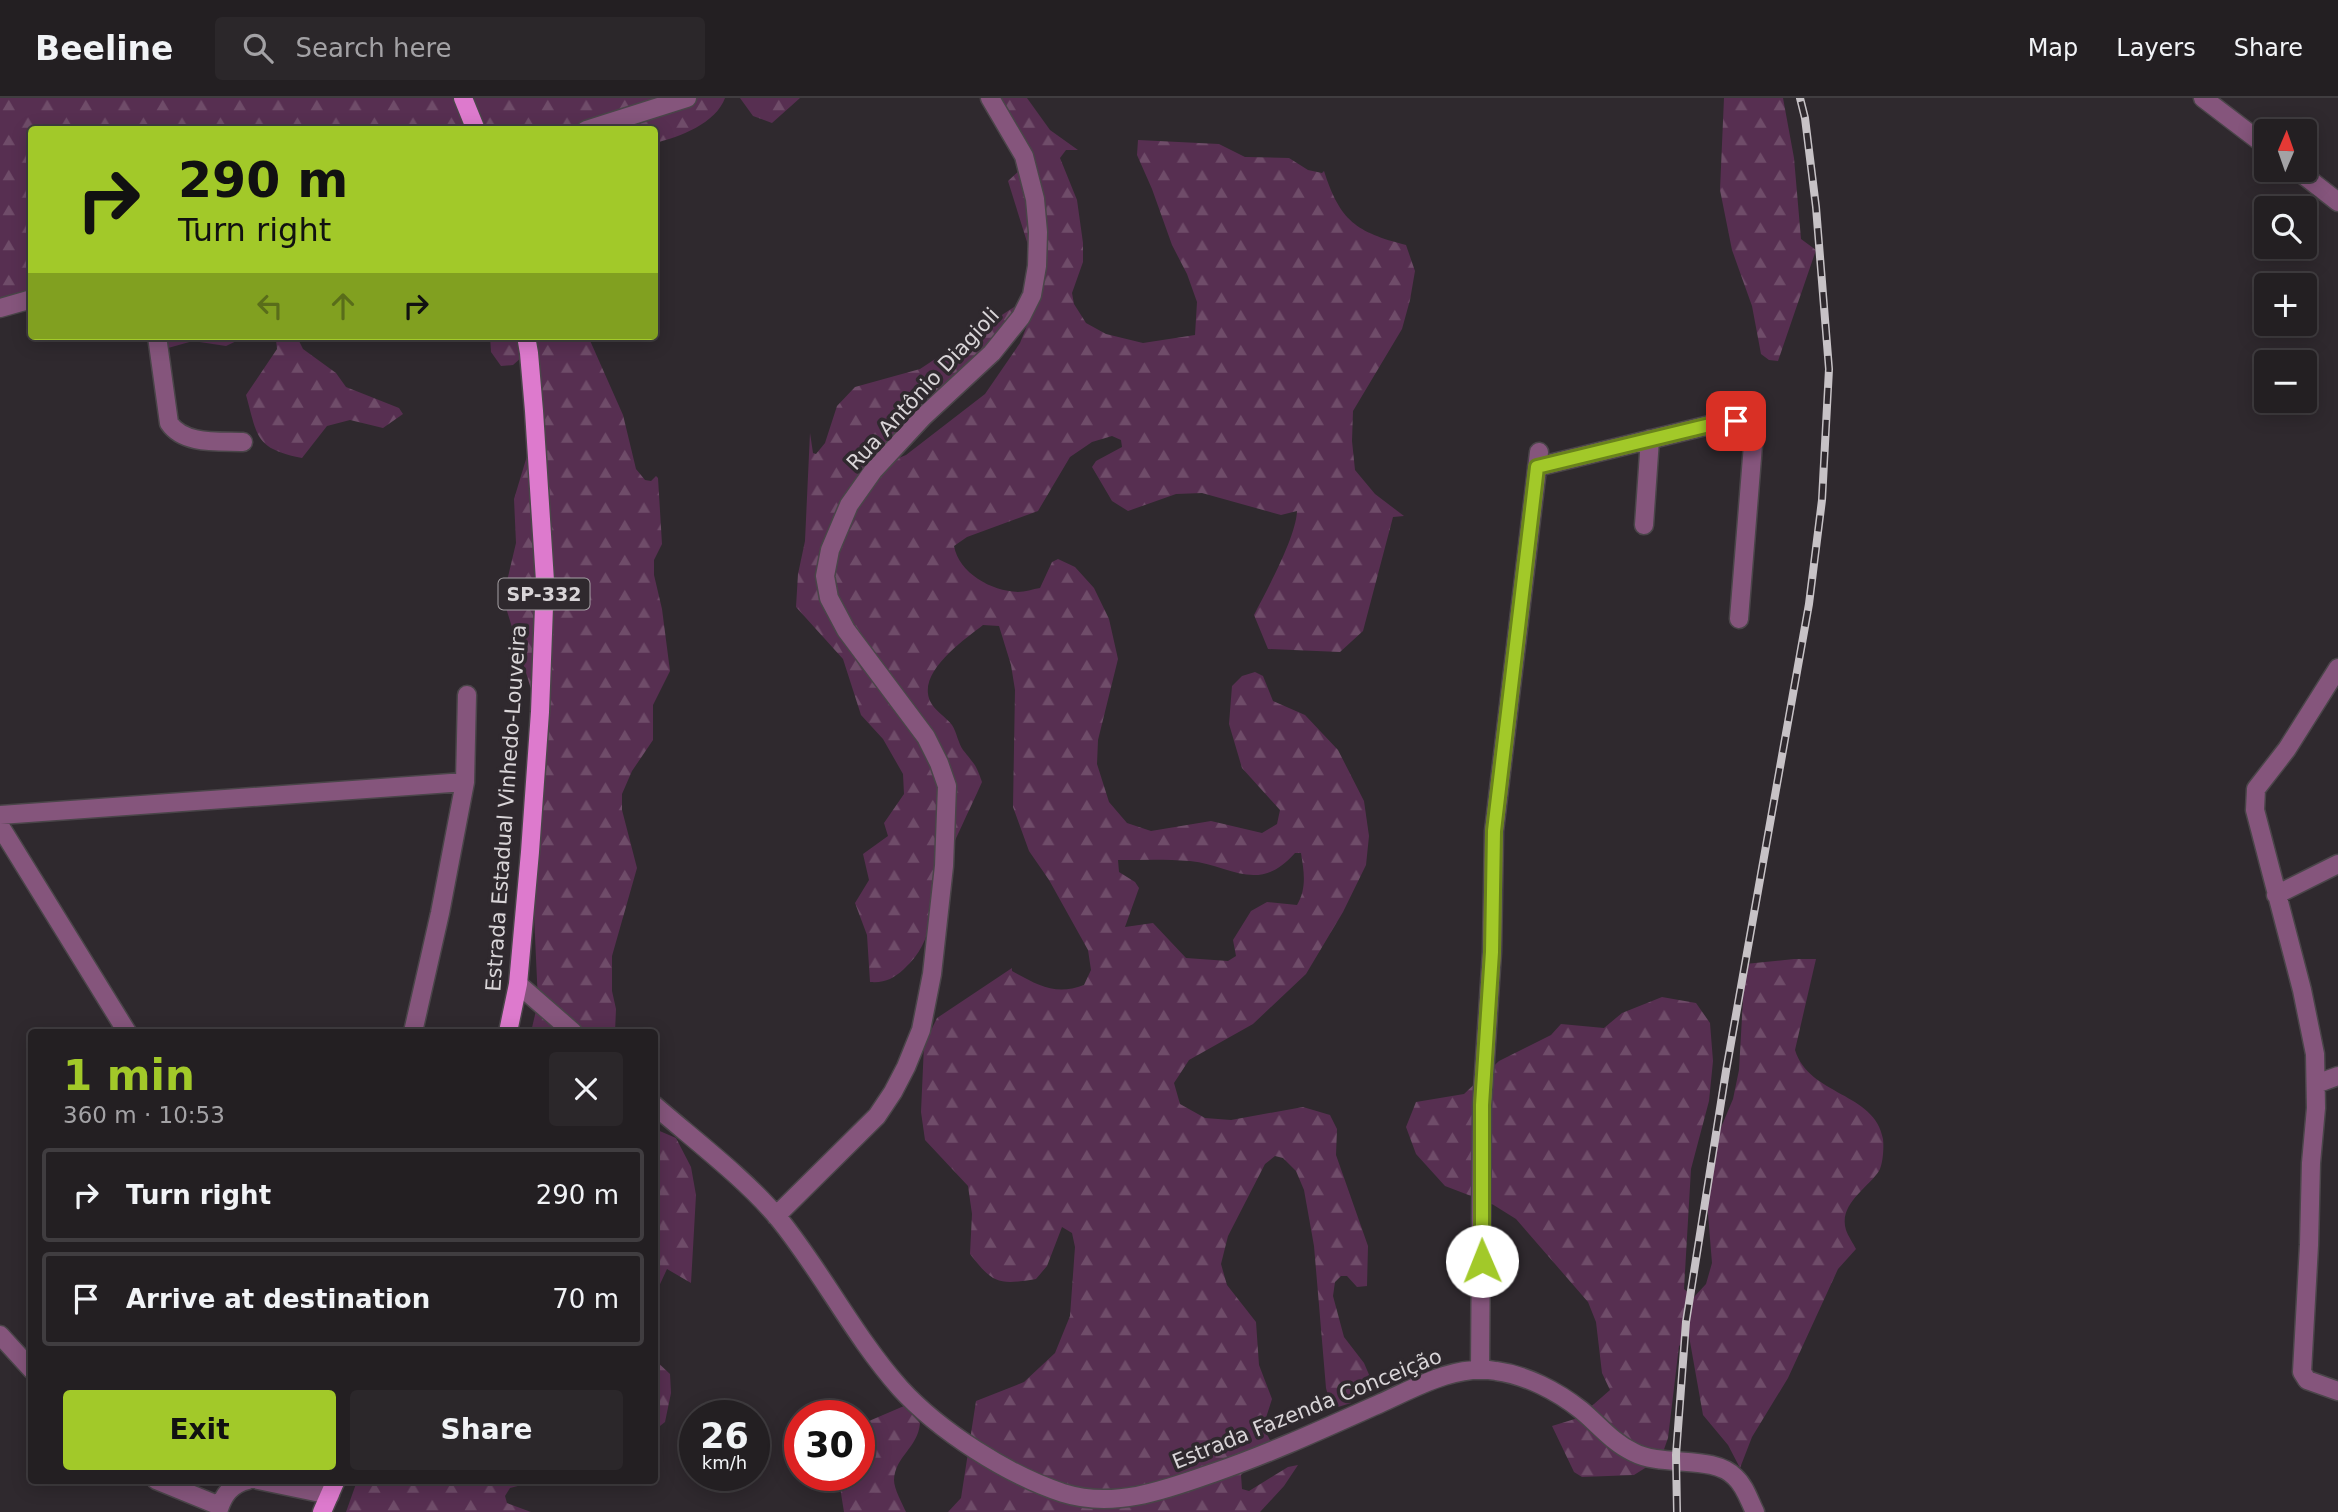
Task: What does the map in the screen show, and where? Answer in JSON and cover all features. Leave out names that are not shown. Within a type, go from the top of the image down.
[{"type":"main road","points":[[463,98],[474,126]]},
{"type":"main road","name":"Estrada Estadual Vinhedo-Louveira","points":[[509,1029],[518,984],[540,712],[545,581],[527,340]]},
{"type":"main road","points":[[322,1512],[333,1488]]},
{"type":"street","points":[[599,126],[687,98]]},
{"type":"street","name":"Rua Antônio Diagioli","points":[[776,1216],[877,1116],[906,1067],[921,1030],[932,974],[944,866],[947,786],[926,737],[846,630],[829,598],[825,576],[830,550],[849,505],[873,471],[923,418],[992,353],[1021,317],[1031,295],[1038,255],[1035,199],[1024,156],[990,98]]},
{"type":"street","points":[[2203,98],[2254,137]]},
{"type":"street","points":[[2312,182],[2338,202]]},
{"type":"street","points":[[0,308],[28,300]]},
{"type":"street","points":[[158,340],[169,423],[175,432],[191,439],[243,442]]},
{"type":"street","points":[[1480,1370],[1482,1105],[1492,952],[1494,831],[1538,459],[1650,439],[1722,422],[1736,421],[1745,425],[1751,434],[1753,445],[1739,619]]},
{"type":"street","points":[[1644,524],[1650,439]]},
{"type":"street","points":[[2338,668],[2287,749],[2256,789],[2254,798],[2315,1054],[2316,1084],[2301,1369],[2307,1380],[2338,1391]]},
{"type":"street","points":[[414,1029],[440,913],[465,782],[467,695]]},
{"type":"street","points":[[0,815],[465,782]]},
{"type":"street","points":[[0,826],[125,1029]]},
{"type":"street","points":[[2276,895],[2338,864]]},
{"type":"street","points":[[518,984],[570,1029]]},
{"type":"street","points":[[2316,1084],[2338,1076]]},
{"type":"street","name":"Estrada Fazenda Conceição","points":[[658,1109],[776,1216],[901,1388],[936,1420],[984,1455],[1036,1484],[1069,1495],[1099,1500],[1162,1491],[1264,1456],[1428,1381],[1480,1370],[1516,1375],[1555,1392],[1581,1410],[1616,1442],[1636,1454],[1664,1462],[1723,1468],[1738,1479],[1755,1512]]},
{"type":"street","points":[[0,1335],[28,1366]]},
{"type":"street","points":[[165,1484],[219,1509],[229,1490],[238,1484]]},
{"type":"street","points":[[296,1484],[333,1488]]},
{"type":"green space","points":[[0,98],[725,98],[714,115],[696,128],[658,142],[658,126],[28,126],[28,300],[0,314]]},
{"type":"green space","points":[[740,98],[800,98],[772,123],[753,116]]},
{"type":"green space","points":[[997,98],[1027,98],[1050,130],[1078,150],[1066,150],[1060,158],[1077,200],[1083,243],[1083,262],[1072,293],[1074,304],[1086,323],[1106,334],[1143,343],[1195,335],[1197,302],[1137,155],[1138,140],[1219,144],[1245,157],[1289,158],[1308,170],[1322,173],[1324,171],[1337,202],[1352,222],[1374,235],[1406,245],[1415,271],[1402,329],[1353,411],[1355,470],[1375,494],[1404,516],[1393,517],[1363,631],[1340,652],[1268,649],[1254,615],[1292,535],[1297,511],[1281,515],[1202,493],[1176,494],[1128,511],[1112,501],[1092,467],[1096,461],[1122,447],[1121,440],[1112,436],[1092,442],[1070,457],[1038,511],[967,537],[954,546],[957,556],[969,572],[997,588],[1018,592],[1040,588],[1052,562],[1058,559],[1075,567],[1094,588],[1109,619],[1118,659],[1098,740],[1097,764],[1109,802],[1127,823],[1151,831],[1211,821],[1262,833],[1277,824],[1280,810],[1242,768],[1229,724],[1232,686],[1242,676],[1255,672],[1263,676],[1273,701],[1305,715],[1338,750],[1364,801],[1369,836],[1366,865],[1343,912],[1306,974],[1253,1024],[1189,1060],[1174,1083],[1180,1104],[1205,1118],[1231,1120],[1303,1107],[1330,1115],[1337,1129],[1336,1155],[1368,1246],[1367,1286],[1357,1287],[1347,1276],[1341,1276],[1335,1282],[1333,1296],[1344,1337],[1364,1363],[1373,1384],[1350,1390],[1351,1403],[1338,1407],[1330,1403],[1326,1388],[1314,1246],[1304,1190],[1296,1171],[1283,1158],[1275,1156],[1265,1164],[1228,1236],[1221,1264],[1227,1285],[1256,1322],[1259,1365],[1272,1399],[1263,1427],[1270,1440],[1241,1475],[1242,1489],[1249,1491],[1288,1467],[1298,1465],[1284,1486],[1260,1512],[948,1512],[961,1498],[976,1401],[1024,1382],[1055,1353],[1070,1316],[1075,1247],[1072,1233],[1062,1227],[1047,1266],[1036,1279],[1013,1282],[991,1277],[970,1254],[972,1214],[968,1186],[925,1140],[921,1112],[924,1045],[937,1018],[1012,968],[1012,971],[1030,981],[1055,989],[1084,985],[1091,970],[1088,950],[1049,880],[1029,851],[1013,807],[1015,690],[1011,665],[999,626],[983,625],[944,658],[930,679],[928,690],[930,701],[952,725],[961,747],[974,764],[982,782],[942,871],[922,946],[915,958],[896,975],[888,980],[870,982],[867,935],[855,903],[869,880],[863,854],[888,836],[884,823],[904,794],[903,774],[883,739],[861,715],[843,659],[796,607],[798,574],[805,541],[810,433],[813,453],[816,454],[825,443],[837,406],[855,387],[920,369],[1014,307],[1013,320],[884,464],[906,455],[985,394],[1020,343],[1036,303],[1037,274],[1008,181],[1023,167],[1020,137],[1014,122]],"holes":[[[1295,853],[1301,853],[1304,873],[1297,905],[1267,902],[1251,911],[1233,940],[1236,956],[1228,961],[1186,958],[1153,923],[1125,927],[1139,888],[1135,882],[1119,872],[1118,860],[1190,861],[1256,875],[1269,873],[1282,866]]]},
{"type":"green space","points":[[1724,98],[1783,98],[1794,158],[1801,239],[1816,250],[1778,361],[1769,360],[1761,354],[1752,306],[1732,250],[1720,190]]},
{"type":"green space","points":[[156,340],[239,340],[226,346],[193,341],[168,348],[158,346]]},
{"type":"green space","points":[[276,340],[299,341],[303,349],[336,373],[346,387],[399,408],[403,414],[383,428],[350,420],[327,426],[302,458],[275,450],[261,439],[246,395],[277,349]]},
{"type":"green space","points":[[490,340],[590,340],[623,415],[636,469],[645,480],[651,481],[656,476],[658,478],[662,544],[654,560],[654,575],[662,609],[670,671],[653,705],[653,740],[632,771],[622,794],[622,810],[637,868],[612,956],[615,1029],[532,1029],[538,1002],[531,848],[535,702],[503,598],[516,543],[514,499],[527,456],[539,432],[522,357],[513,365],[501,366],[491,352]]},
{"type":"green space","points":[[1816,959],[1795,1050],[1802,1065],[1814,1077],[1868,1112],[1883,1139],[1879,1171],[1855,1197],[1846,1212],[1846,1230],[1856,1249],[1838,1269],[1788,1378],[1752,1437],[1740,1468],[1728,1445],[1703,1415],[1689,1336],[1679,1346],[1668,1438],[1661,1458],[1634,1475],[1582,1477],[1574,1472],[1552,1426],[1578,1418],[1610,1390],[1602,1373],[1596,1322],[1588,1302],[1516,1219],[1492,1204],[1445,1186],[1416,1154],[1406,1127],[1416,1102],[1464,1094],[1499,1061],[1551,1035],[1561,1024],[1604,1028],[1622,1013],[1662,997],[1696,1003],[1710,1023],[1713,1061],[1709,1101],[1691,1169],[1684,1289],[1694,1297],[1706,1284],[1712,1263],[1707,1202],[1710,1162],[1733,1099],[1739,1070],[1745,964]]},
{"type":"green space","points":[[658,1130],[676,1138],[691,1167],[696,1195],[691,1283],[667,1269],[658,1288]]},
{"type":"green space","points":[[658,1363],[670,1374],[671,1393],[665,1422],[658,1428]]},
{"type":"green space","points":[[904,1406],[920,1423],[915,1439],[895,1472],[897,1492],[906,1512],[844,1512],[841,1491],[875,1491],[875,1418]]},
{"type":"green space","points":[[356,1484],[525,1484],[510,1488],[505,1496],[507,1503],[531,1512],[346,1512]]},
{"type":"railway","points":[[1677,1512],[1676,1455],[1686,1322],[1726,1071],[1809,604],[1822,500],[1829,369],[1816,207],[1800,98]]},
{"type":"route","points":[[1482,1261],[1483,1061],[1492,952],[1494,831],[1537,467],[1722,422],[1736,421]]}]
